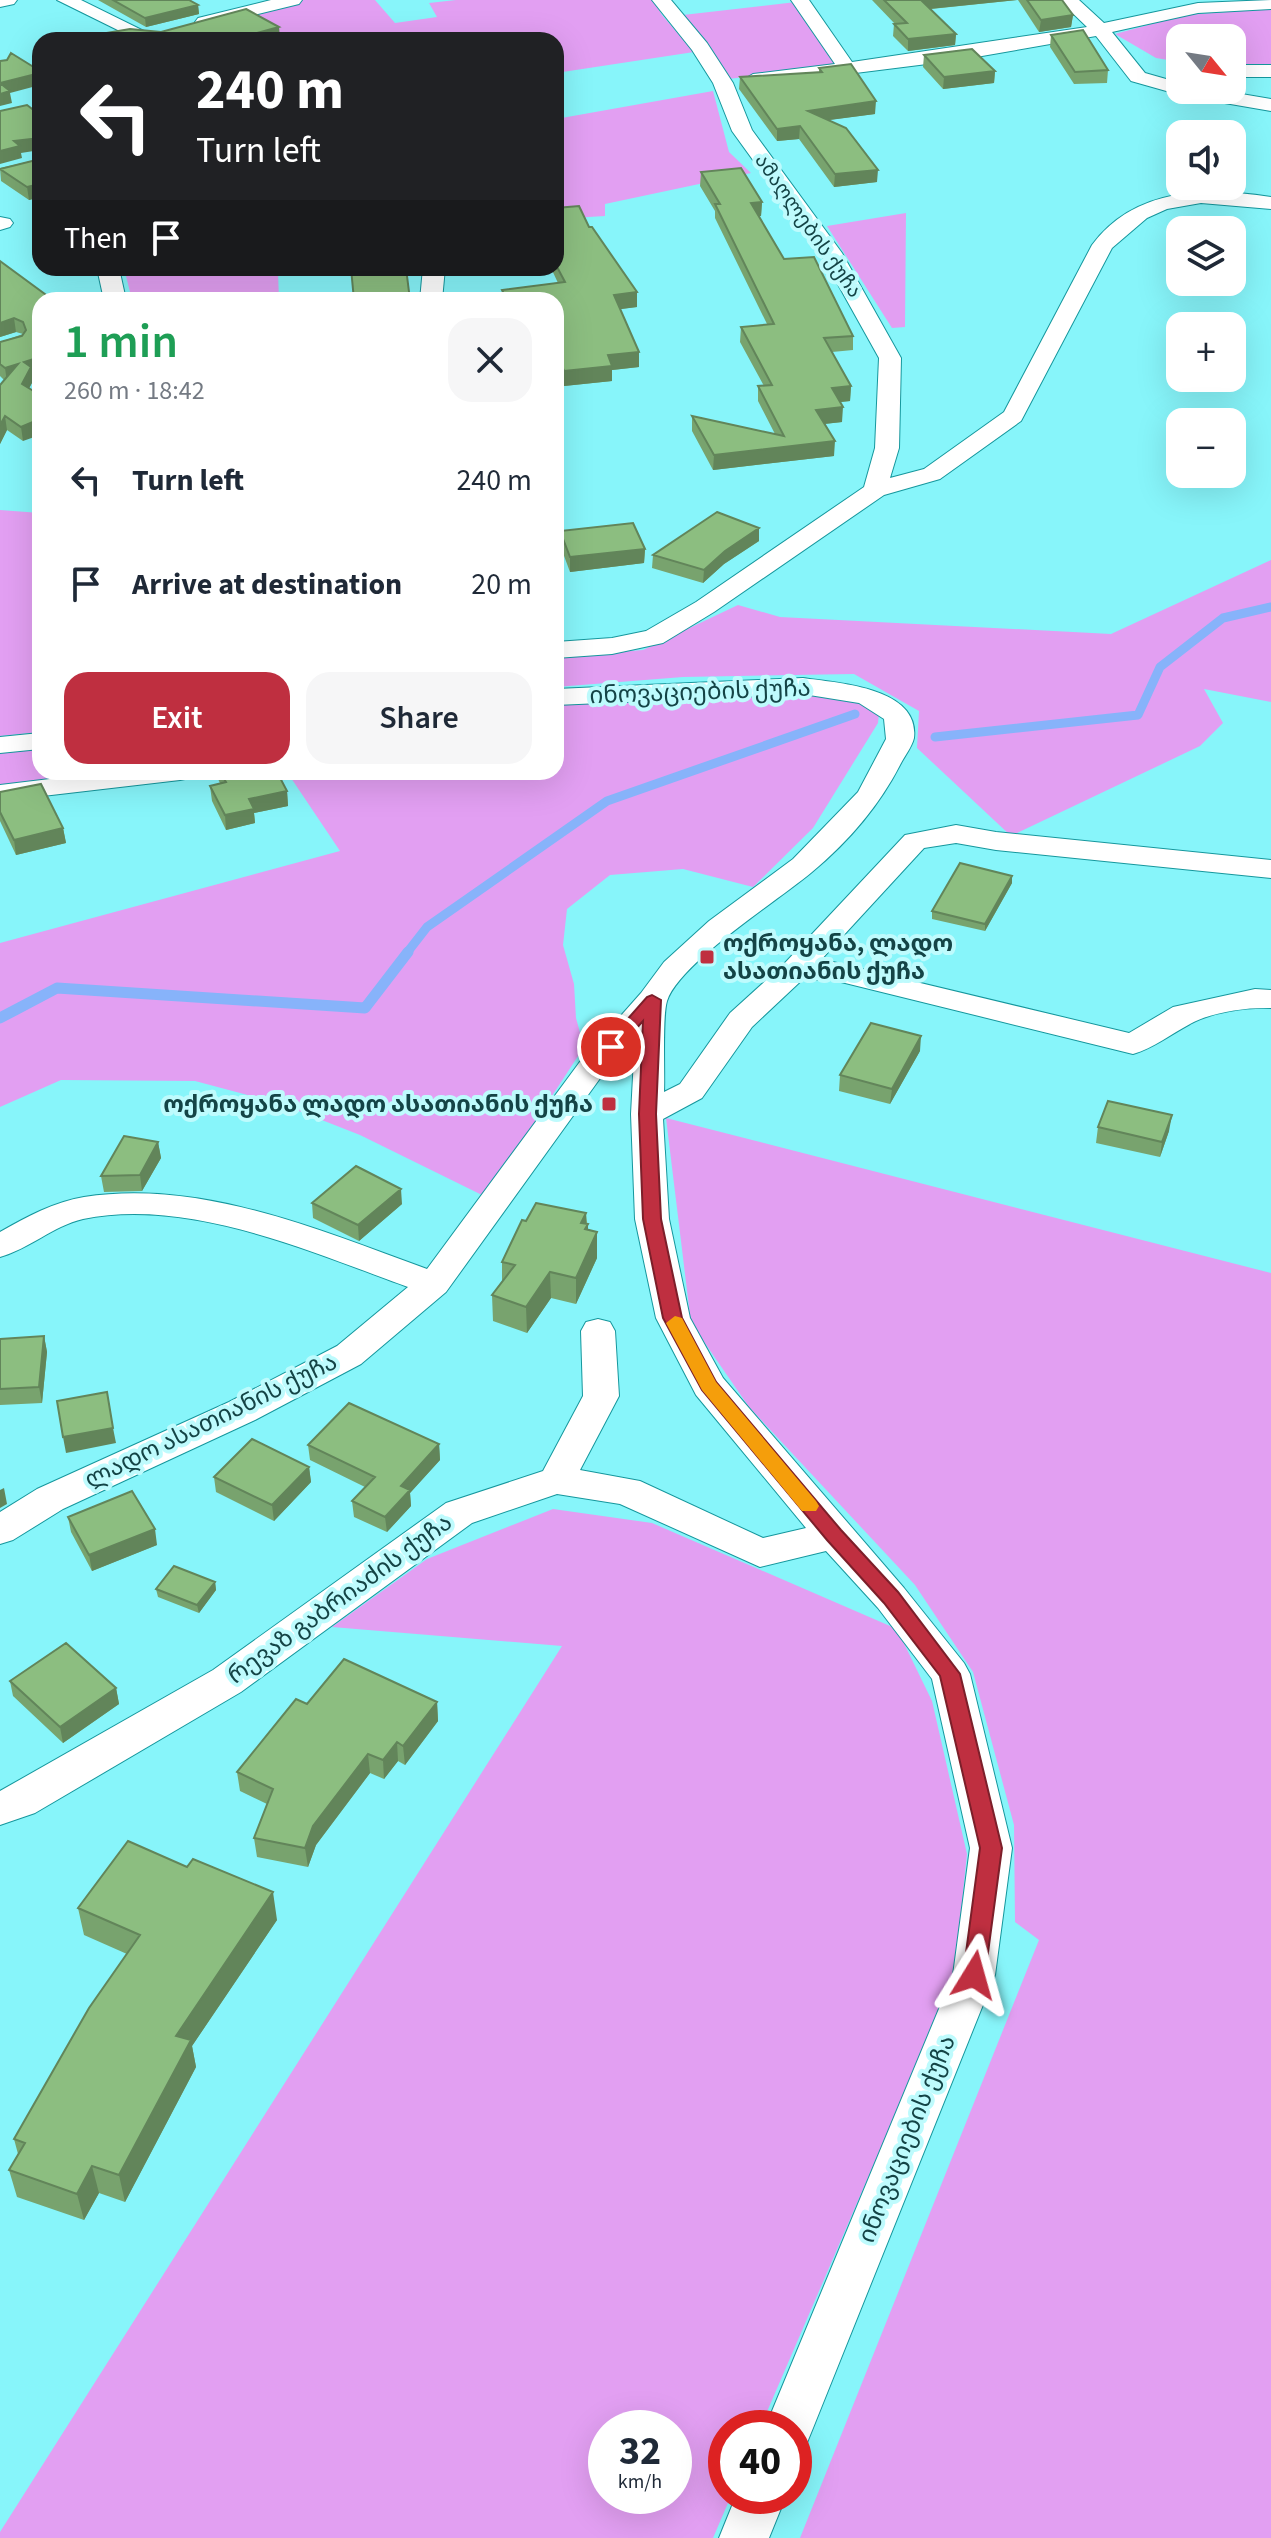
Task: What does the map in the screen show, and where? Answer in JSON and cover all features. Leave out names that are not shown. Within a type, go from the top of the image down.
[{"type":"street","points":[[0,2],[8,0]]},
{"type":"street","points":[[66,0],[136,32]]},
{"type":"street","points":[[167,32],[293,0]]},
{"type":"street","name":"ამაღლების ქუჩა","points":[[661,0],[700,47],[723,83],[742,131],[831,253],[890,358],[887,448],[875,490]]},
{"type":"street","points":[[800,0],[847,68]]},
{"type":"street","points":[[1068,0],[1100,29],[1138,77],[1166,85]]},
{"type":"street","points":[[723,83],[959,54],[1198,8],[1271,4]]},
{"type":"street","points":[[1123,61],[1166,66]]},
{"type":"street","points":[[1246,71],[1271,71]]},
{"type":"street","points":[[1246,101],[1271,105]]},
{"type":"street","points":[[564,649],[612,646],[654,637],[705,607],[875,490],[932,474],[1013,416],[1103,245],[1123,222],[1160,203],[1221,195],[1271,203]]},
{"type":"street","name":"ინოვაციების ქუჩა","points":[[564,697],[803,686],[867,696],[897,716],[900,739],[870,796],[803,865],[720,927],[675,968],[652,1000],[647,1114],[652,1219],[673,1318],[709,1386],[891,1598],[950,1674],[991,1848],[974,1975],[796,2410]]},
{"type":"street","points":[[0,745],[32,742]]},
{"type":"street","points":[[0,793],[111,780]]},
{"type":"street","points":[[647,1114],[691,1091],[741,1020],[794,971],[915,841],[956,834],[1271,869]]},
{"type":"street","points":[[794,971],[833,971],[1133,1044],[1184,1014],[1255,998],[1271,999]]},
{"type":"street","name":"ლადო ასათიანის ქუჩა","points":[[0,1530],[50,1499],[242,1411],[349,1355],[434,1284],[590,1070],[652,1000]]},
{"type":"street","points":[[0,1246],[82,1208],[161,1205],[252,1220],[434,1284]]},
{"type":"street","points":[[556,1480],[601,1396],[598,1331]]},
{"type":"street","name":"რევაზ გაბრიაძის ქუჩა","points":[[0,1808],[21,1801],[227,1681],[459,1513],[556,1480],[627,1491],[760,1553],[834,1535]]},
{"type":"street","points":[[744,2538],[754,2514]]},
{"type":"shaded area","points":[[302,0],[375,0],[395,23],[437,17],[429,3],[456,0],[653,0],[694,52],[564,72],[564,32],[279,32],[248,12]]},
{"type":"shaded area","points":[[796,2],[840,66],[728,79],[683,15]]},
{"type":"shaded area","points":[[1271,9],[1271,67],[1246,67],[1246,24],[1166,24],[1166,60],[1156,58],[1115,34],[1185,15]]},
{"type":"shaded area","points":[[713,91],[729,152],[751,173],[605,204],[605,216],[564,219],[564,118]]},
{"type":"shaded area","points":[[906,213],[905,327],[892,328],[827,226]]},
{"type":"shaded area","points":[[126,276],[278,276],[279,292],[130,292]]},
{"type":"shaded area","points":[[0,510],[32,512],[32,733],[0,736]]},
{"type":"shaded area","points":[[1271,560],[1271,702],[1204,689],[1223,723],[1200,746],[1011,836],[917,748],[919,711],[854,674],[683,677],[564,686],[564,656],[643,650],[738,605],[780,617],[1111,634]]},
{"type":"shaded area","points":[[802,690],[857,701],[879,713],[878,723],[813,828],[753,887],[683,869],[610,875],[567,909],[563,945],[574,984],[576,1018],[584,1047],[486,1197],[360,1135],[281,1104],[195,1081],[61,1080],[0,1107],[0,943],[340,851],[292,780],[564,780],[564,705]]},
{"type":"shaded area","points":[[32,747],[32,780],[52,780],[0,786],[0,750]]},
{"type":"shaded area","points":[[666,1118],[1271,1273],[1271,2538],[800,2538],[1039,1940],[1015,1922],[1014,1825],[973,1672],[915,1585],[749,1407],[691,1323]]},
{"type":"shaded area","points":[[553,1509],[652,1523],[897,1629],[932,1701],[967,1854],[954,1978],[768,2410],[708,2410],[708,2514],[723,2514],[713,2538],[0,2538],[0,2532],[562,1646],[332,1627],[427,1559]]},
{"type":"building","points":[[113,0],[189,0],[198,5],[145,18]]},
{"type":"building","points":[[884,0],[921,0],[956,34],[908,39],[894,24],[907,23]]},
{"type":"building","points":[[1027,0],[1062,0],[1073,15],[1041,20]]},
{"type":"building","points":[[246,9],[279,27],[261,32],[161,32]]},
{"type":"building","points":[[130,29],[161,32],[113,32]]},
{"type":"building","points":[[1083,30],[1108,70],[1075,72],[1051,35]]},
{"type":"building","points":[[972,49],[995,71],[944,77],[924,55]]},
{"type":"building","points":[[11,53],[32,66],[32,75],[0,83],[0,61],[7,60]]},
{"type":"building","points":[[851,64],[876,101],[808,111],[846,128],[878,170],[835,174],[800,126],[777,129],[740,77],[822,72],[819,68]]},
{"type":"building","points":[[0,83],[10,91],[0,94]]},
{"type":"building","points":[[27,105],[32,109],[32,139],[14,141],[20,146],[0,151],[0,111]]},
{"type":"building","points":[[32,161],[32,186],[27,187],[0,169]]},
{"type":"building","points":[[741,168],[762,202],[751,203],[784,259],[814,257],[853,336],[824,338],[851,386],[832,388],[843,407],[816,410],[835,441],[714,455],[692,416],[784,436],[758,386],[772,385],[741,327],[774,324],[715,204],[720,204],[701,172]]},
{"type":"building","points":[[579,206],[589,227],[592,227],[637,292],[614,295],[639,352],[608,355],[612,366],[564,371],[564,292],[502,290],[565,282],[562,276],[564,207]]},
{"type":"building","points":[[0,261],[42,292],[32,292],[32,360],[24,362],[31,367],[22,384],[32,390],[32,422],[21,427],[5,416],[0,425],[0,385],[18,364],[5,368],[0,364],[0,342],[22,336],[26,330],[23,322],[14,318],[0,323]]},
{"type":"building","points":[[352,276],[407,276],[409,292],[353,292]]},
{"type":"building","points":[[717,512],[759,528],[704,570],[653,555]]},
{"type":"building","points":[[633,523],[645,549],[570,557],[564,531]]},
{"type":"building","points":[[281,780],[287,791],[249,799],[254,809],[225,815],[210,786],[226,782]]},
{"type":"building","points":[[41,784],[63,828],[14,840],[0,812],[0,792]]},
{"type":"building","points":[[960,863],[1012,876],[985,924],[932,911]]},
{"type":"building","points":[[871,1023],[921,1036],[892,1089],[840,1075]]},
{"type":"building","points":[[1108,1101],[1172,1115],[1162,1142],[1098,1127]]},
{"type":"building","points":[[124,1136],[158,1142],[140,1175],[101,1176]]},
{"type":"building","points":[[356,1166],[401,1189],[358,1225],[312,1203]]},
{"type":"building","points":[[536,1203],[586,1213],[581,1223],[588,1224],[585,1229],[597,1232],[576,1278],[550,1272],[526,1307],[492,1295],[515,1265],[502,1262],[522,1220],[526,1221]]},
{"type":"building","points":[[44,1336],[39,1387],[0,1389],[0,1339]]},
{"type":"building","points":[[107,1392],[113,1428],[63,1437],[57,1401]]},
{"type":"building","points":[[349,1403],[439,1444],[401,1486],[410,1490],[385,1517],[352,1501],[375,1477],[308,1445]]},
{"type":"building","points":[[252,1439],[309,1467],[272,1505],[214,1477]]},
{"type":"building","points":[[132,1491],[155,1529],[89,1555],[68,1517]]},
{"type":"building","points":[[174,1566],[215,1582],[197,1605],[156,1589]]},
{"type":"building","points":[[66,1643],[116,1688],[60,1727],[10,1681]]},
{"type":"building","points":[[344,1659],[437,1702],[403,1746],[397,1742],[383,1760],[368,1754],[313,1826],[305,1848],[254,1838],[273,1789],[237,1772],[296,1699],[307,1704]]},
{"type":"building","points":[[128,1841],[187,1867],[193,1859],[273,1892],[176,2036],[191,2040],[119,2175],[92,2166],[77,2194],[9,2170],[25,2143],[14,2139],[89,2008],[140,1935],[78,1908]]},
{"type":"waterway","points":[[935,737],[1138,715],[1160,667],[1223,618],[1271,607]]},
{"type":"waterway","points":[[406,954],[427,927],[607,801],[855,714]]},
{"type":"waterway","points":[[0,1018],[57,988],[365,1008],[408,952]]},
{"type":"slow traffic","points":[[675,1323],[709,1386],[809,1506]]},
{"type":"place","name":"ოქროყანა, ლადო ასათიანის ქუჩა","points":[[707,957]]},
{"type":"place","name":"ოქროყანა ლადო ასათიანის ქუჩა","points":[[609,1104]]},
{"type":"route","points":[[611,1047],[652,1000],[647,1114],[652,1219],[673,1318],[709,1386],[891,1598],[950,1674],[991,1848],[974,1975]]}]
